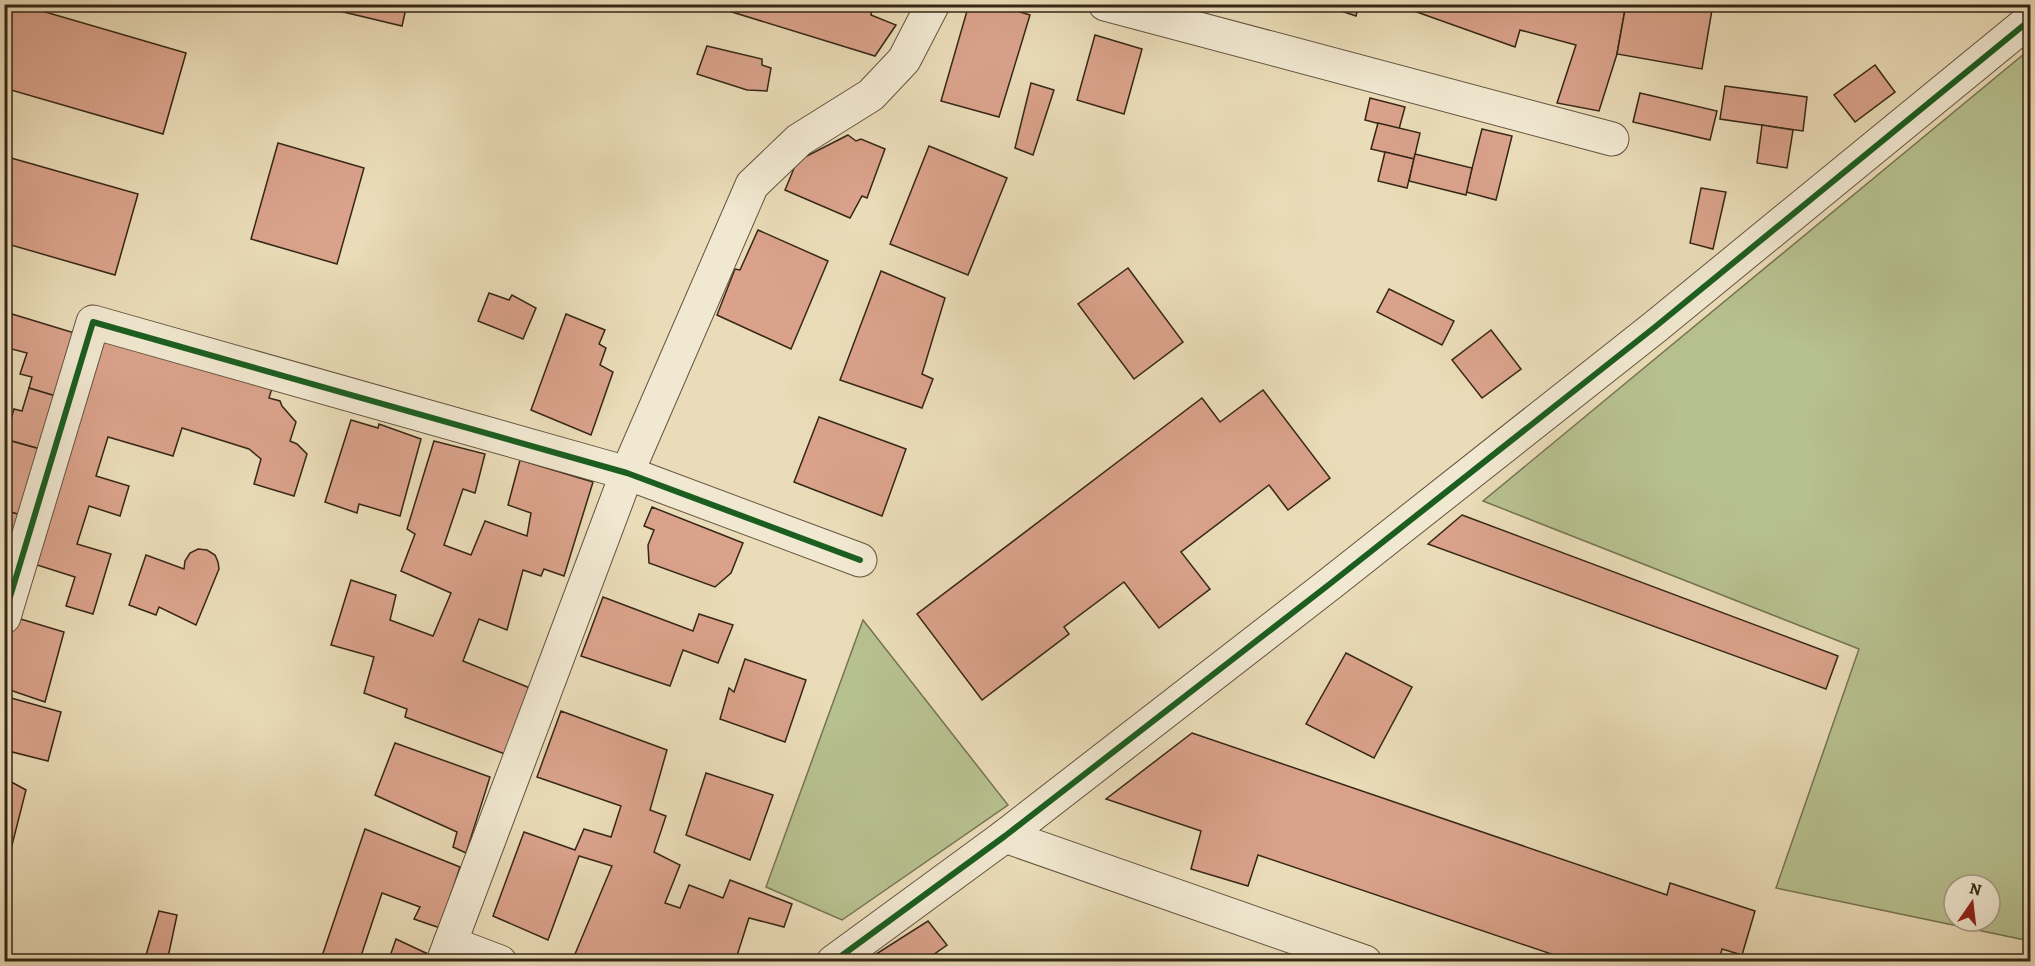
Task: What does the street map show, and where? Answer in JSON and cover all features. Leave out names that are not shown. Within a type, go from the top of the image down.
[{"type":"street","points":[[500,962],[447,952],[627,473],[752,185],[799,140],[871,95],[904,60],[933,4]]},
{"type":"street","points":[[1105,4],[1612,139]]},
{"type":"street","points":[[833,962],[1005,836],[1331,583],[1655,327],[2031,20]]},
{"type":"street","points":[[4,617],[93,322],[627,473],[860,560]]},
{"type":"street","points":[[1005,836],[1365,962]]},
{"type":"green space","points":[[2030,49],[2030,941],[1992,933],[2002,933],[2002,873],[1942,873],[1942,923],[1776,888],[1859,649],[1483,501]]},
{"type":"green space","points":[[863,620],[1008,805],[842,920],[766,887]]},
{"type":"building","points":[[4,4],[18,4],[186,53],[163,134],[4,88]]},
{"type":"building","points":[[310,4],[407,4],[402,26]]},
{"type":"building","points":[[706,4],[873,4],[871,15],[896,25],[875,56]]},
{"type":"building","points":[[969,4],[995,4],[1030,15],[999,117],[941,101]]},
{"type":"building","points":[[1329,4],[1359,4],[1356,16],[1329,7]]},
{"type":"building","points":[[1416,4],[1626,4],[1617,54],[1599,111],[1557,103],[1576,45],[1520,30],[1515,47],[1414,11]]},
{"type":"building","points":[[1626,4],[1713,4],[1702,69],[1617,54]]},
{"type":"building","points":[[1750,4],[1777,4],[1776,10]]},
{"type":"building","points":[[1095,35],[1142,49],[1124,114],[1077,100]]},
{"type":"building","points":[[707,46],[762,59],[762,65],[771,68],[767,91],[747,90],[697,74]]},
{"type":"building","points":[[1875,65],[1895,92],[1855,122],[1834,95]]},
{"type":"building","points":[[1031,83],[1054,90],[1033,155],[1015,148]]},
{"type":"building","points":[[1725,86],[1807,97],[1803,131],[1720,119]]},
{"type":"building","points":[[1640,93],[1717,111],[1710,140],[1633,122]]},
{"type":"building","points":[[1370,98],[1405,107],[1399,129],[1365,120]]},
{"type":"building","points":[[1378,123],[1420,133],[1414,159],[1371,149]]},
{"type":"building","points":[[1762,125],[1793,130],[1787,168],[1757,163]]},
{"type":"building","points":[[1482,129],[1512,136],[1496,200],[1466,192]]},
{"type":"building","points":[[848,135],[856,141],[861,139],[885,149],[867,198],[862,196],[850,218],[785,190],[797,161]]},
{"type":"building","points":[[278,143],[364,168],[337,264],[251,239]]},
{"type":"building","points":[[929,146],[1007,178],[968,275],[890,244]]},
{"type":"building","points":[[1385,152],[1414,159],[1407,188],[1378,181]]},
{"type":"building","points":[[1415,154],[1472,168],[1466,195],[1409,181]]},
{"type":"building","points":[[4,156],[138,194],[115,275],[4,243]]},
{"type":"building","points":[[1701,188],[1726,192],[1713,249],[1690,243]]},
{"type":"building","points":[[758,230],[828,261],[791,349],[717,315],[735,269],[740,270]]},
{"type":"building","points":[[1128,268],[1183,342],[1134,379],[1078,304]]},
{"type":"building","points":[[881,271],[945,298],[922,374],[933,379],[922,408],[840,380]]},
{"type":"building","points":[[1389,289],[1454,321],[1442,345],[1377,312]]},
{"type":"building","points":[[489,293],[509,300],[512,295],[536,308],[523,339],[478,321]]},
{"type":"building","points":[[12,314],[81,335],[62,398],[29,388],[32,377],[20,374],[27,353],[4,347],[4,339]]},
{"type":"building","points":[[566,314],[605,330],[599,344],[606,348],[600,365],[613,372],[591,435],[531,410]]},
{"type":"building","points":[[1491,330],[1521,369],[1482,398],[1452,360]]},
{"type":"building","points":[[104,333],[272,388],[269,398],[280,401],[296,422],[290,441],[297,444],[307,454],[294,496],[254,484],[261,459],[249,449],[182,428],[173,456],[108,437],[96,476],[129,486],[120,516],[89,506],[77,544],[111,554],[93,614],[66,606],[75,577],[34,564]]},
{"type":"building","points":[[29,388],[62,398],[47,451],[5,439],[14,409],[22,411]]},
{"type":"building","points":[[1263,390],[1330,478],[1288,510],[1269,485],[1181,552],[1210,589],[1159,628],[1124,582],[1064,627],[1069,634],[982,700],[917,614],[1202,398],[1220,422]]},
{"type":"building","points":[[819,417],[906,449],[882,516],[794,482]]},
{"type":"building","points":[[351,420],[378,428],[379,424],[421,439],[400,516],[359,504],[357,513],[325,502]]},
{"type":"building","points":[[4,439],[47,451],[27,517],[4,510]]},
{"type":"building","points":[[434,441],[485,454],[475,493],[463,489],[444,545],[471,555],[485,521],[527,536],[531,513],[508,505],[520,460],[593,482],[564,576],[544,569],[541,576],[523,570],[507,630],[479,619],[463,661],[530,688],[505,754],[405,717],[407,709],[364,693],[374,657],[331,645],[351,580],[396,595],[390,620],[433,636],[451,593],[401,571],[415,534],[407,529]]},
{"type":"building","points":[[652,507],[743,543],[731,573],[715,587],[649,563],[648,545],[654,530],[644,526]]},
{"type":"building","points":[[4,510],[27,517],[4,577]]},
{"type":"building","points":[[1462,515],[1838,656],[1826,689],[1428,544]]},
{"type":"building","points":[[198,549],[207,550],[215,555],[219,569],[196,625],[159,607],[156,615],[129,605],[146,555],[184,569],[185,561],[190,553]]},
{"type":"building","points":[[603,597],[693,631],[699,614],[733,625],[718,663],[683,650],[670,686],[581,656]]},
{"type":"building","points":[[14,617],[64,632],[45,702],[4,688],[4,652]]},
{"type":"building","points":[[1346,653],[1412,687],[1374,758],[1306,724]]},
{"type":"building","points":[[745,659],[806,680],[785,742],[720,719],[729,688],[734,692]]},
{"type":"building","points":[[4,696],[61,712],[48,761],[12,752],[4,774]]},
{"type":"building","points":[[561,711],[667,750],[650,810],[666,816],[654,852],[680,865],[665,903],[680,908],[689,885],[723,898],[730,880],[792,904],[784,927],[749,918],[735,962],[596,962],[575,954],[612,866],[579,856],[548,940],[493,916],[524,832],[575,850],[584,829],[611,837],[621,806],[537,777]]},
{"type":"building","points":[[1192,733],[1667,895],[1670,883],[1755,911],[1742,955],[1722,949],[1719,962],[1575,962],[1258,855],[1248,886],[1191,869],[1201,831],[1106,799]]},
{"type":"building","points":[[395,743],[490,777],[466,853],[453,847],[457,832],[375,795]]},
{"type":"building","points":[[706,773],[773,795],[750,860],[686,835]]},
{"type":"building","points":[[4,778],[26,790],[9,857],[4,855]]},
{"type":"building","points":[[365,829],[460,867],[440,928],[414,919],[420,907],[382,893],[360,959],[369,962],[320,962]]},
{"type":"building","points":[[159,911],[177,915],[167,962],[144,962]]},
{"type":"building","points":[[928,921],[947,945],[923,962],[877,962],[873,956]]},
{"type":"building","points":[[396,939],[428,954],[426,962],[388,962]]},
{"type":"cycle path","points":[[833,962],[1005,836],[1331,583],[1655,327],[2030,20]]},
{"type":"cycle path","points":[[4,617],[93,322],[627,473],[860,560]]}]
